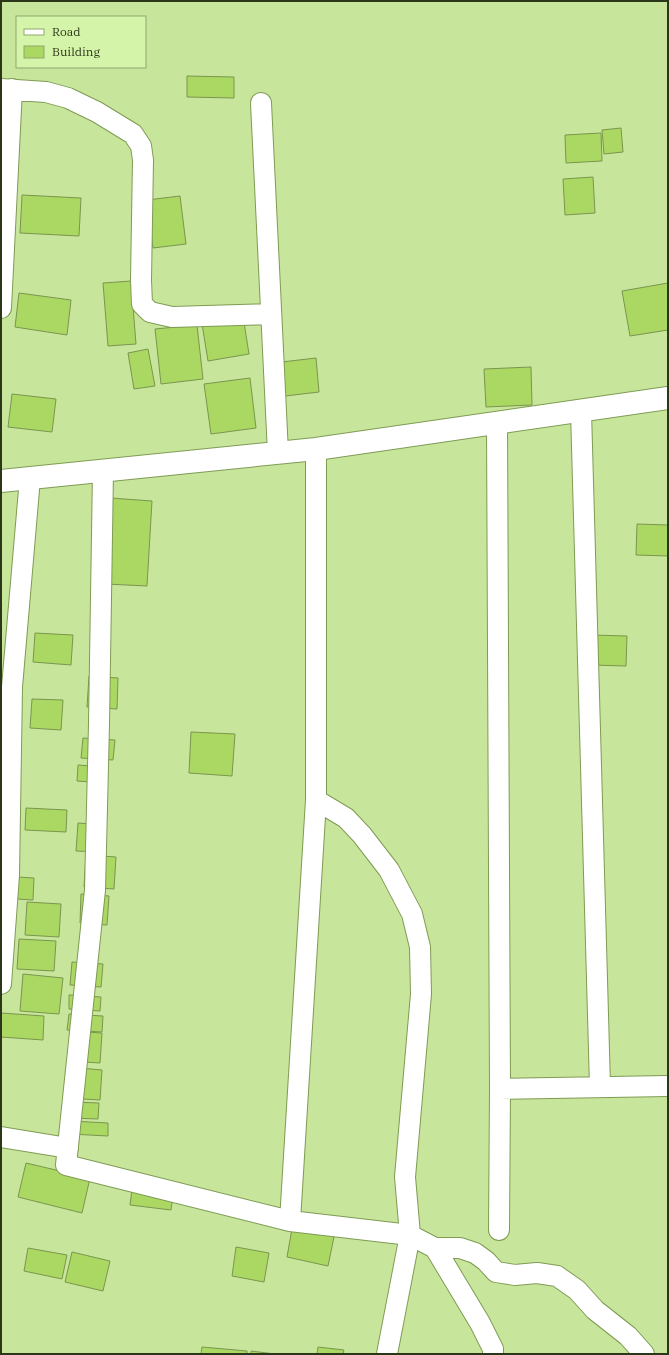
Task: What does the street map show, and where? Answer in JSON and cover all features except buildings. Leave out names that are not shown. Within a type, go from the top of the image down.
[{"type":"street","points":[[1,308],[6,89],[46,92],[68,98],[96,112],[133,134],[141,146],[143,160],[141,286],[142,304],[150,312],[172,317],[271,314]]},
{"type":"street","points":[[260,103],[278,453]]},
{"type":"street","points":[[1,481],[316,449],[668,398]]},
{"type":"street","points":[[581,411],[600,1086]]},
{"type":"street","points":[[497,423],[500,1089],[499,1230]]},
{"type":"street","points":[[290,1221],[316,800],[316,449]]},
{"type":"street","points":[[103,471],[95,890],[66,1165],[290,1221],[410,1235],[435,1248],[460,1248],[475,1253],[486,1261],[496,1272],[515,1275],[537,1273],[557,1276],[577,1290],[595,1310],[628,1336],[644,1354]]},
{"type":"street","points":[[1,984],[9,875],[7,687],[30,478]]},
{"type":"street","points":[[316,800],[346,818],[362,835],[389,870],[412,914],[420,947],[421,994],[405,1177],[410,1235],[387,1354]]},
{"type":"street","points":[[500,1089],[600,1086],[668,1086]]},
{"type":"street","points":[[1,1137],[68,1148]]},
{"type":"street","points":[[435,1248],[480,1323],[493,1349],[493,1354]]}]
